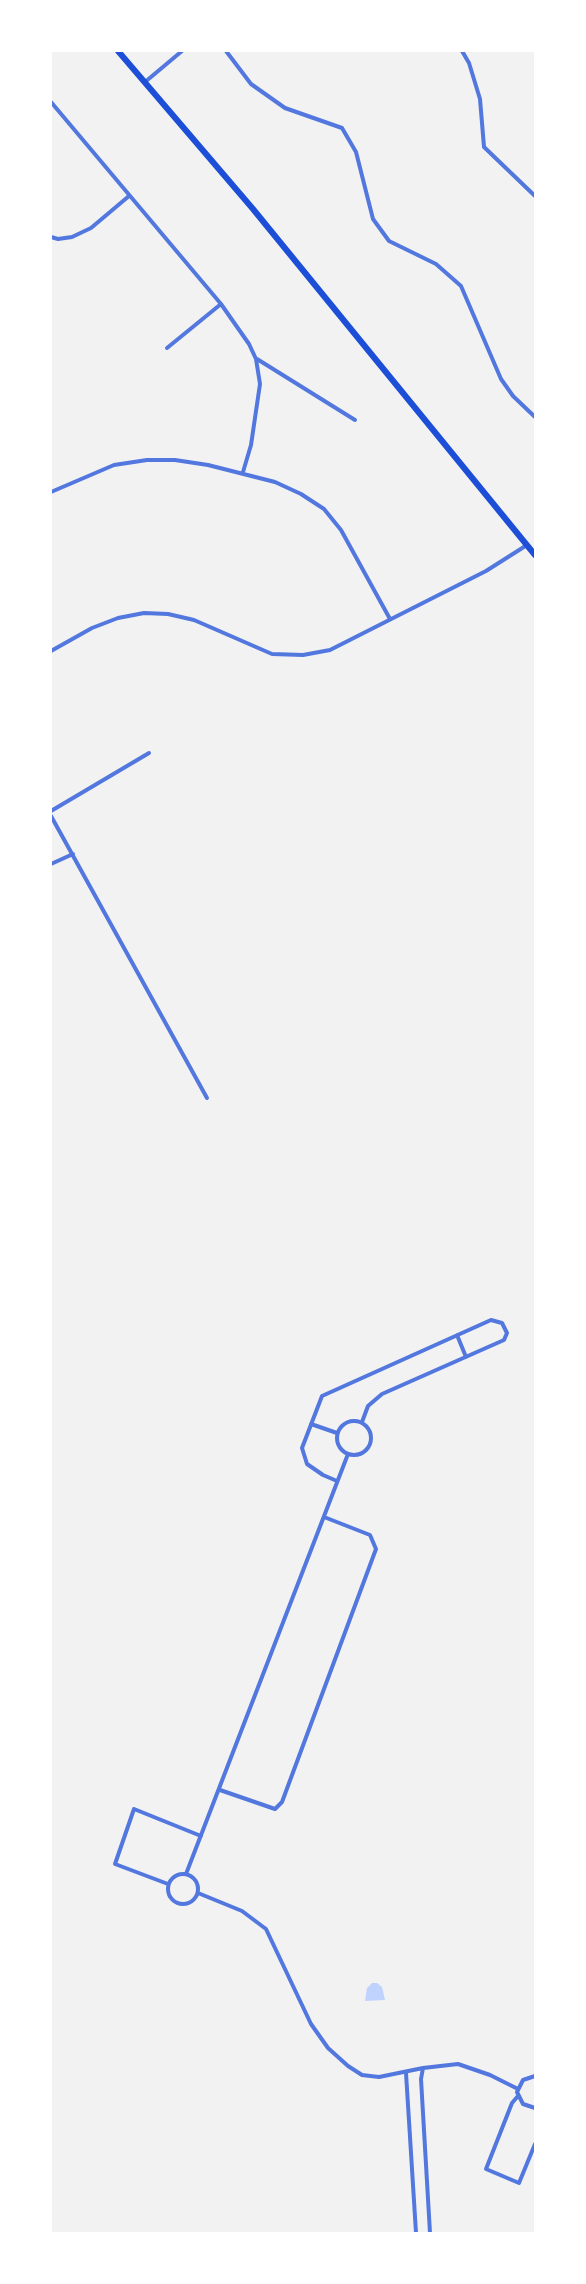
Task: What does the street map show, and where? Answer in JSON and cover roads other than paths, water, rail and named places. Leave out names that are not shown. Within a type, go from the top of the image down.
[{"type":"main road","points":[[118,51],[253,209],[535,555]]},
{"type":"street","points":[[144,83],[182,51]]},
{"type":"street","points":[[226,51],[251,84],[285,108],[342,128],[356,152],[374,219],[389,241],[436,264],[461,286],[501,379],[513,396],[535,417]]},
{"type":"street","points":[[462,51],[469,63],[480,99],[484,147],[535,196]]},
{"type":"street","points":[[51,102],[221,304],[256,359],[260,384],[251,445],[243,472]]},
{"type":"street","points":[[51,237],[58,239],[72,237],[91,228],[129,196]]},
{"type":"street","points":[[166,348],[221,304]]},
{"type":"street","points":[[256,359],[355,420]]},
{"type":"street","points":[[51,492],[114,465],[147,460],[175,460],[243,472],[275,482],[301,494],[324,509],[356,553],[390,619]]},
{"type":"street","points":[[51,651],[92,628],[118,618],[144,613],[168,614],[194,620],[272,654],[303,655],[330,650],[486,571],[527,546]]},
{"type":"street","points":[[51,811],[149,753]]},
{"type":"street","points":[[51,816],[207,1098]]},
{"type":"street","points":[[51,864],[73,855]]},
{"type":"street","points":[[337,1481],[322,1475],[307,1464],[302,1448],[322,1396],[491,1320],[502,1323],[507,1334],[504,1340],[382,1394],[368,1407],[362,1422]]},
{"type":"street","points":[[456,1335],[466,1358]]},
{"type":"street","points":[[349,1421],[362,1422],[370,1431],[370,1445],[365,1452],[358,1455],[348,1454],[337,1442],[341,1426],[349,1421]]},
{"type":"street","points":[[311,1424],[338,1433]]},
{"type":"street","points":[[186,1874],[348,1454]]},
{"type":"street","points":[[220,1790],[275,1809],[282,1802],[376,1549],[370,1535],[324,1517]]},
{"type":"street","points":[[168,1884],[115,1864],[134,1809],[201,1836]]},
{"type":"street","points":[[186,1874],[197,1883],[198,1893],[188,1904],[178,1904],[170,1898],[168,1884],[177,1875],[186,1874]]},
{"type":"street","points":[[198,1893],[242,1911],[267,1929],[311,2024],[328,2048],[362,2075],[380,2077],[423,2068],[458,2064],[490,2075],[518,2089]]},
{"type":"street","points":[[423,2068],[421,2079],[430,2233]]},
{"type":"street","points":[[406,2073],[416,2233]]},
{"type":"street","points":[[535,2076],[523,2080],[518,2089],[518,2096],[523,2104],[535,2108]]},
{"type":"street","points":[[518,2096],[512,2103],[486,2169],[519,2183],[535,2144]]},
{"type":"water","points":[[372,1983],[377,1983],[382,1987],[385,2000],[365,2001],[367,1988]]}]
